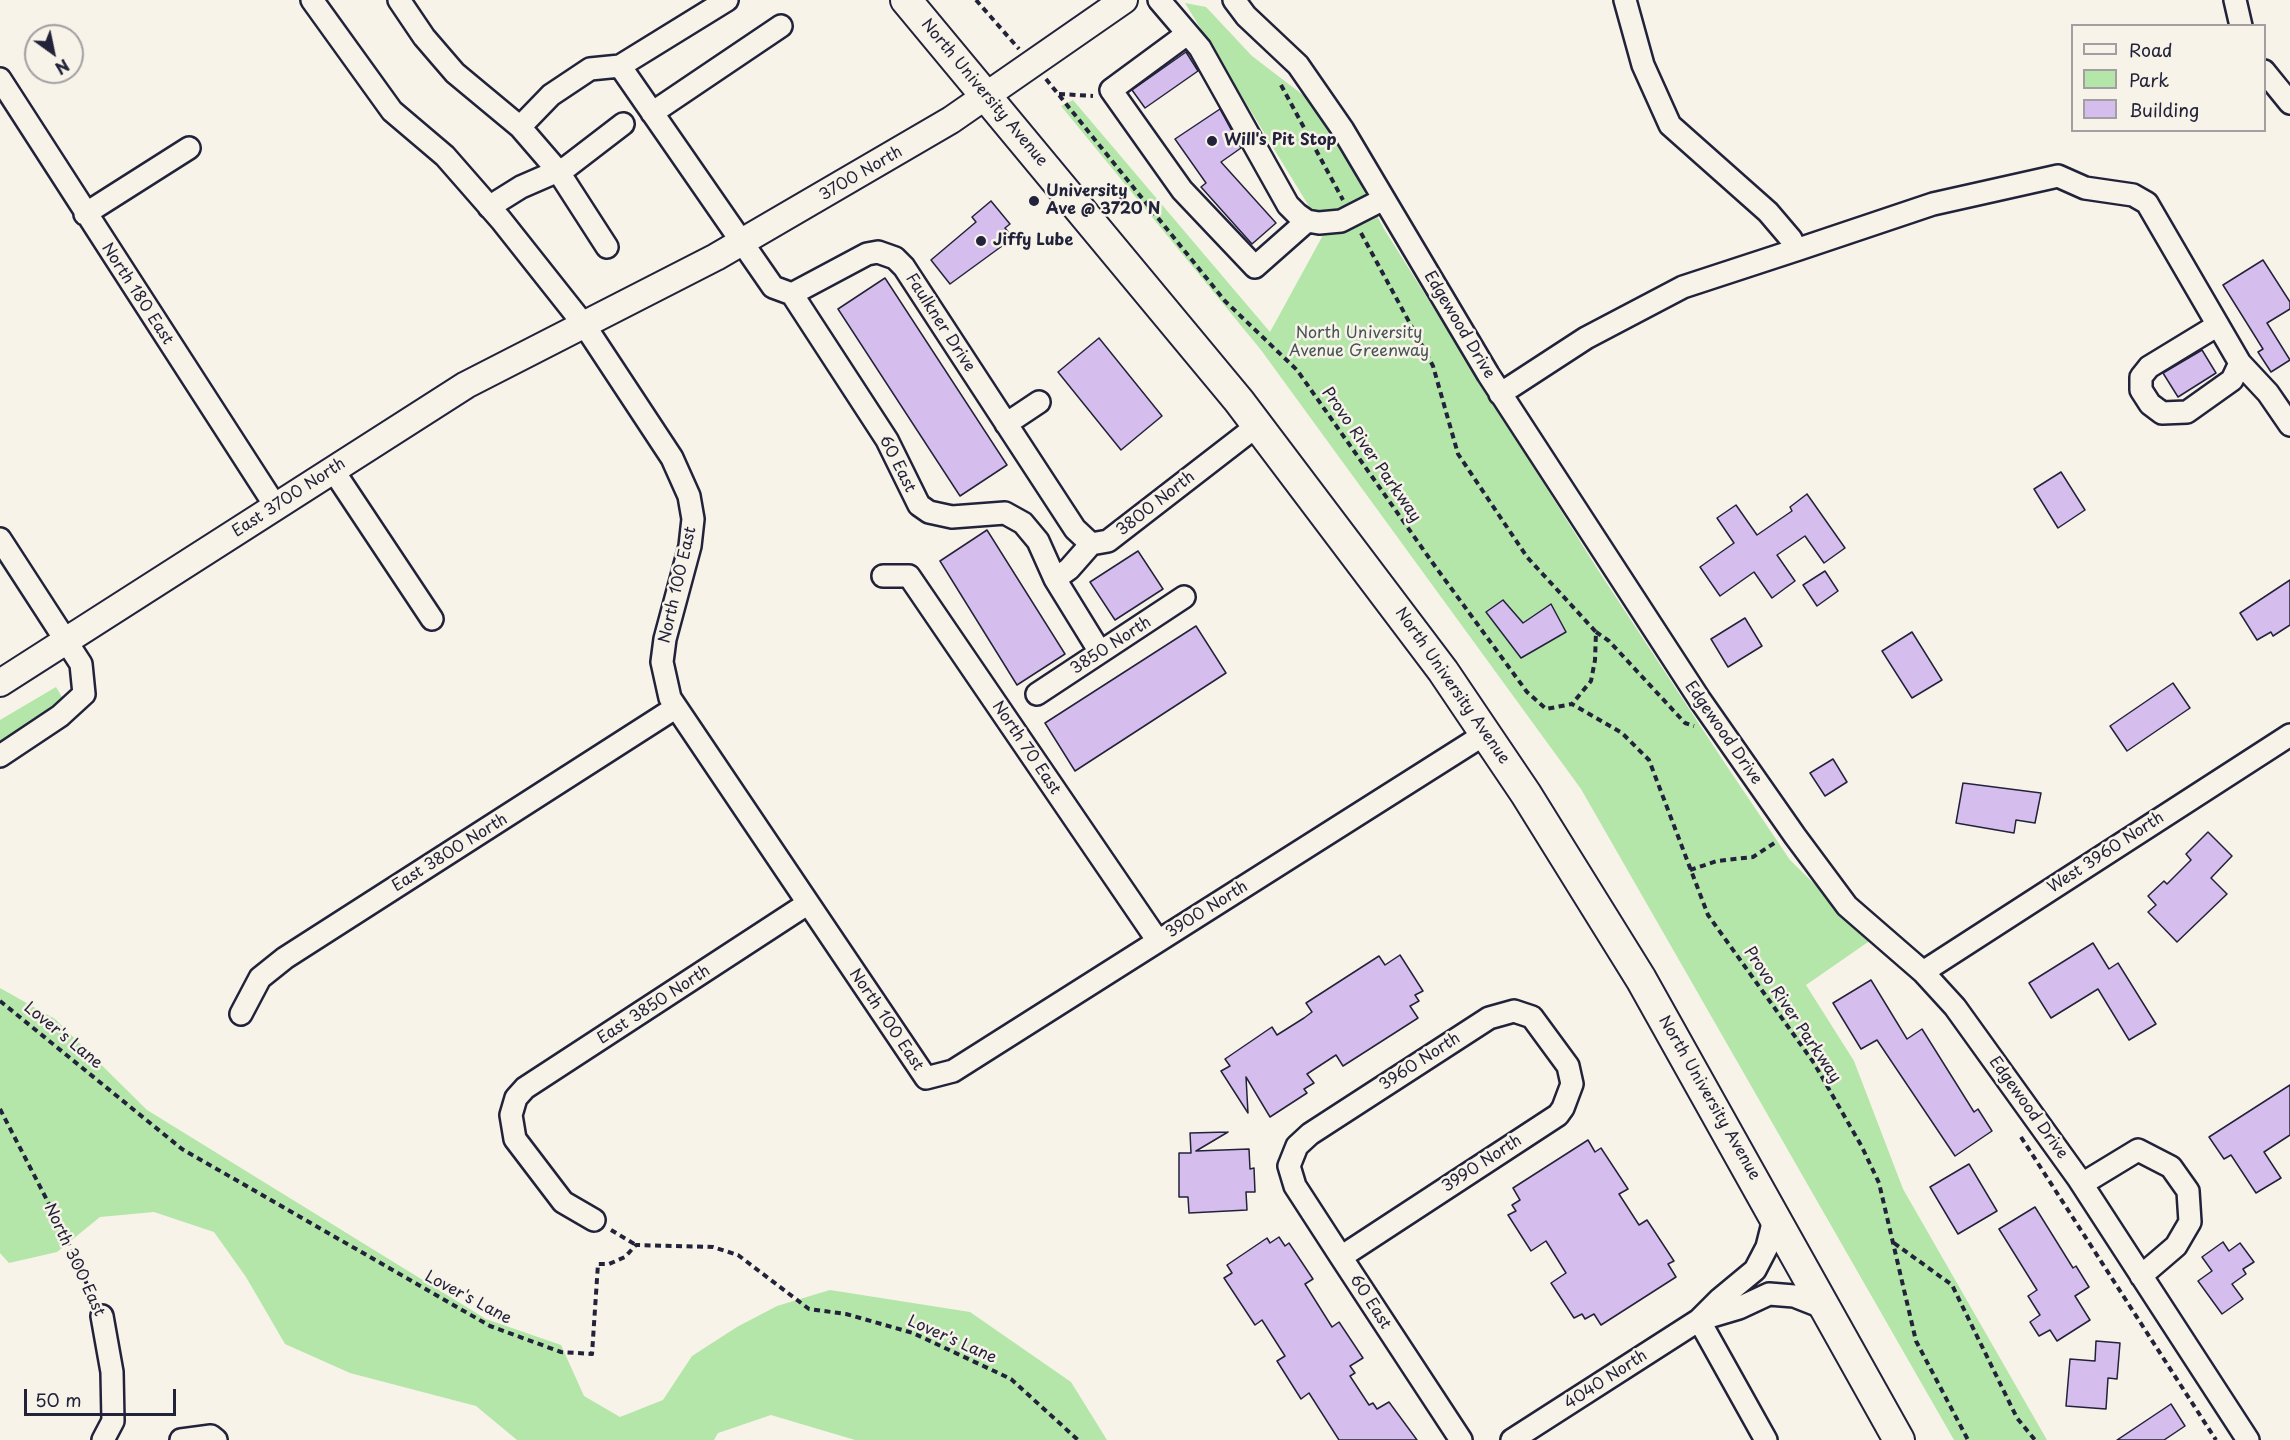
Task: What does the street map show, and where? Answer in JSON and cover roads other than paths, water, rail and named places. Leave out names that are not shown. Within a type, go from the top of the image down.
[{"type":"highway","name":"North University Avenue","points":[[906,0],[1258,425],[1380,585],[1485,734],[1526,794],[1641,979],[1899,1440]]},
{"type":"main road","name":"3700 North","points":[[585,326],[741,242],[987,98],[1124,0]]},
{"type":"main road","name":"East 3700 North","points":[[0,683],[466,385],[585,326]]},
{"type":"street","name":"North 100 East","points":[[312,0],[392,111],[445,156],[585,326],[672,458],[689,496],[693,519],[690,546],[665,639],[662,662],[664,680],[675,708],[926,1078]]},
{"type":"street","points":[[399,0],[424,37],[455,73],[520,127],[558,171],[607,247]]},
{"type":"street","points":[[520,127],[550,95],[590,69],[620,66],[727,0]]},
{"type":"street","points":[[1159,0],[1200,48],[1288,206],[1307,221],[1319,223],[1341,221],[1384,199]]},
{"type":"street","name":"Edgewood Drive","points":[[1234,0],[1246,16],[1298,65],[1342,129],[1500,394],[1700,700],[1795,836],[1847,906],[1923,972],[1955,1006],[2082,1184],[2248,1440]]},
{"type":"street","points":[[1625,0],[1642,65],[1670,125],[1768,212],[1791,239],[1796,250]]},
{"type":"street","points":[[2235,0],[2241,24]]},
{"type":"street","points":[[652,113],[781,26]]},
{"type":"street","points":[[1187,34],[1111,90],[1182,190],[1255,267],[1307,221]]},
{"type":"street","points":[[620,66],[767,281],[782,292],[792,294]]},
{"type":"street","points":[[2266,72],[2290,103]]},
{"type":"street","name":"North 180 East","points":[[0,79],[276,507]]},
{"type":"street","points":[[489,207],[521,187],[567,168],[623,124]]},
{"type":"street","points":[[85,214],[189,148]]},
{"type":"street","points":[[1500,394],[1586,338],[1683,287],[1933,204],[2058,176],[2085,188],[2133,195],[2147,203],[2240,363],[2268,393],[2290,425]]},
{"type":"street","name":"Faulkner Drive","points":[[792,294],[867,254],[878,252],[895,258],[904,267],[1075,529],[1091,544]]},
{"type":"street","name":"60 East","points":[[792,294],[887,440],[919,505],[941,516],[952,518],[993,512],[1013,516],[1031,532],[1055,579],[1100,652]]},
{"type":"street","points":[[2218,326],[2149,368],[2141,377],[2141,390],[2150,404],[2162,413],[2187,412],[2232,380],[2240,363]]},
{"type":"street","points":[[1006,424],[1039,402]]},
{"type":"street","name":"3800 North","points":[[1055,579],[1069,569],[1091,544],[1108,541],[1258,425]]},
{"type":"street","points":[[333,470],[432,619]]},
{"type":"street","points":[[0,539],[81,664],[84,694],[60,716],[0,756]]},
{"type":"street","name":"North 70 East","points":[[883,576],[909,576],[1158,940]]},
{"type":"street","name":"3850 North","points":[[1037,694],[1185,597]]},
{"type":"street","name":"East 3800 North","points":[[241,1014],[260,978],[285,958],[675,708]]},
{"type":"street","name":"3900 North","points":[[926,1078],[954,1071],[1485,734]]},
{"type":"street","name":"West 3960 North","points":[[1923,972],[2290,735]]},
{"type":"street","name":"East 3850 North","points":[[594,1220],[563,1202],[515,1139],[511,1115],[516,1098],[525,1088],[807,904]]},
{"type":"street","name":"3960 North","points":[[1291,1159],[1297,1146],[1310,1134],[1496,1014],[1524,1012],[1541,1026],[1554,1045]]},
{"type":"street","name":"3990 North","points":[[1341,1257],[1558,1115],[1568,1101],[1572,1084],[1568,1066],[1554,1045]]},
{"type":"street","points":[[2082,1184],[2139,1149],[2171,1167],[2188,1191],[2190,1222],[2176,1246],[2141,1276]]},
{"type":"street","name":"60 East","points":[[1291,1159],[1290,1172],[1295,1186],[1461,1440]]},
{"type":"street","name":"4040 North","points":[[1512,1440],[1699,1320],[1755,1270],[1767,1247],[1775,1215]]},
{"type":"street","name":"4040 North","points":[[1699,1320],[1739,1308],[1769,1294],[1794,1296],[1827,1309]]},
{"type":"street","name":"North 300 East","points":[[102,1316],[112,1372],[113,1421],[104,1440]]},
{"type":"street","points":[[1699,1320],[1766,1440]]},
{"type":"street","points":[[181,1440],[211,1436],[216,1440]]},
{"type":"place","name":"Will's Pit Stop","points":[[1212,141]]},
{"type":"place","name":"University Ave @ 3720 N","points":[[1034,201]]},
{"type":"place","name":"Jiffy Lube","points":[[981,241]]},
{"type":"park label","name":"North University Avenue Greenway","points":[[1359,343]]}]
